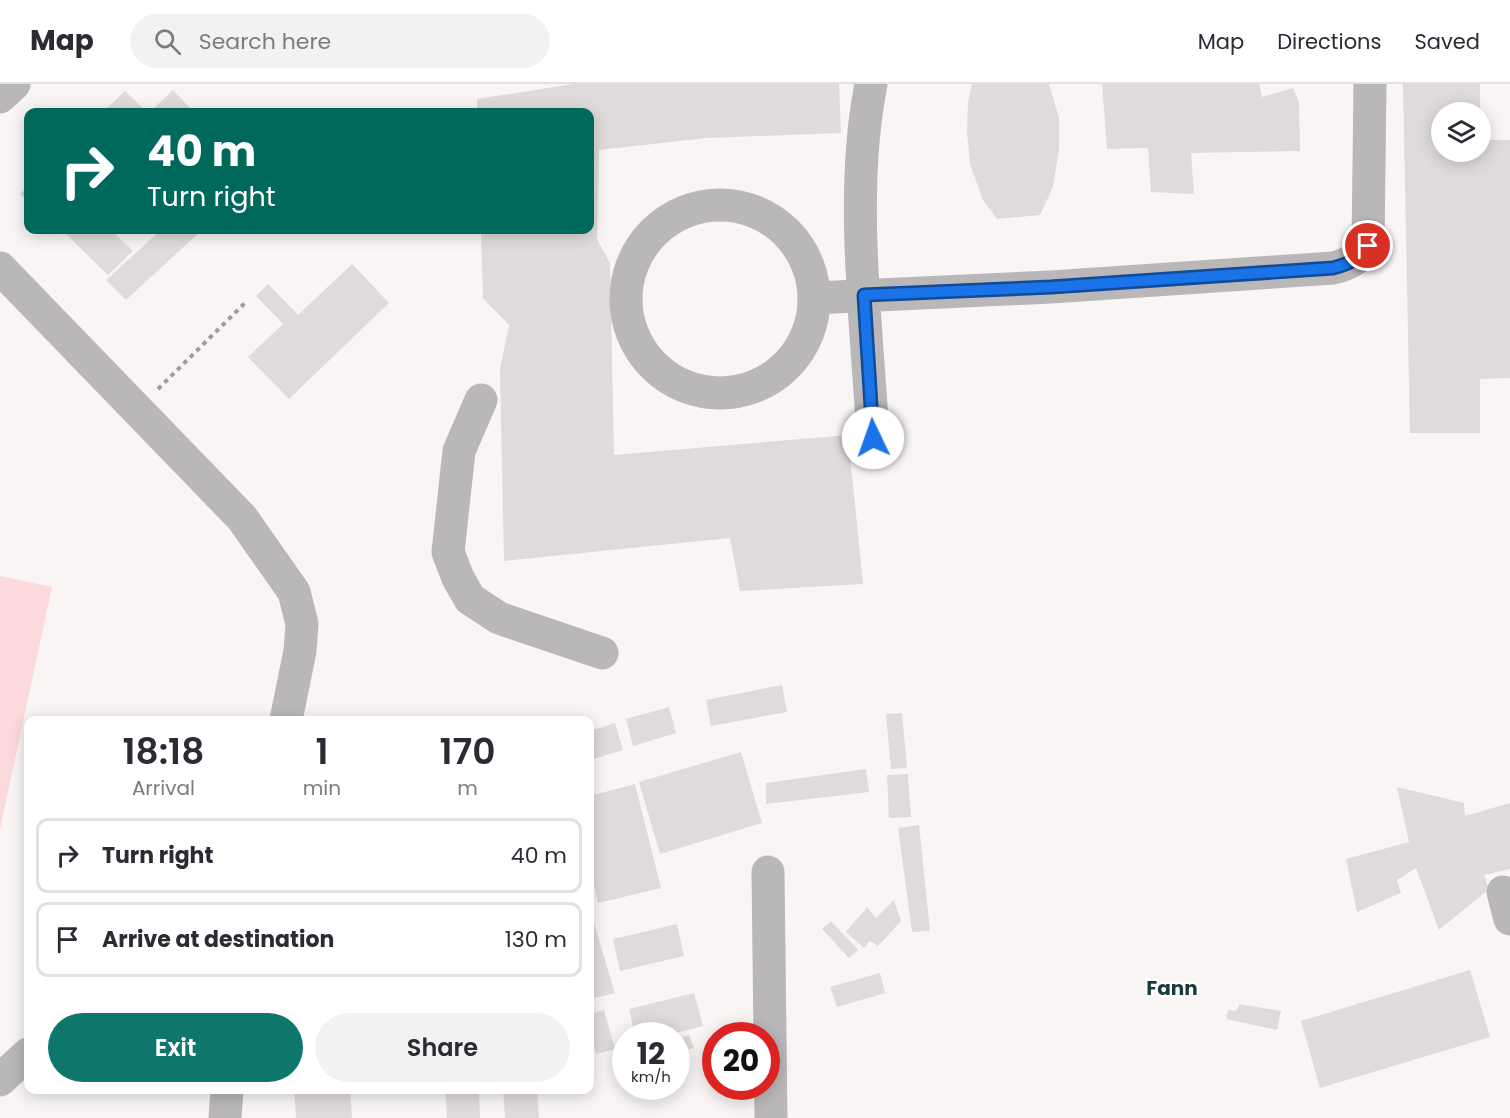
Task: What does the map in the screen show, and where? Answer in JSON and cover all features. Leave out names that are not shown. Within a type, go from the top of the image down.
[{"type":"street","points":[[0,97],[14,84]]},
{"type":"street","points":[[871,84],[863,175],[864,295],[873,438]]},
{"type":"street","points":[[814,298],[1051,287],[1333,268],[1349,264],[1360,257],[1368,246],[1370,84]]},
{"type":"street","points":[[719,205],[750,210],[778,225],[793,240],[804,257],[811,277],[814,298],[811,318],[804,339],[794,357],[778,372],[761,383],[741,390],[720,393],[699,391],[680,384],[662,373],[646,359],[632,331],[626,300],[628,279],[634,259],[645,241],[660,226],[678,215],[698,207],[719,205]]},
{"type":"street","points":[[0,268],[242,518],[272,557],[294,592],[302,624],[300,651],[287,716]]},
{"type":"street","points":[[482,400],[459,451],[448,552],[458,578],[470,599],[499,618],[602,653]]},
{"type":"street","points":[[768,872],[771,1118]]},
{"type":"street","points":[[0,1080],[24,1057]]},
{"type":"street","points":[[225,1118],[227,1094]]},
{"type":"path","points":[[136,410],[247,301]]},
{"type":"shaded area","points":[[0,576],[52,587],[0,829]]},
{"type":"building","points":[[573,84],[839,84],[841,133],[707,138],[599,150],[597,239],[610,263],[614,455],[848,435],[863,584],[740,591],[730,538],[504,561],[500,369],[509,325],[483,298],[481,234],[594,234],[594,108],[477,108],[477,99]]},
{"type":"building","points":[[972,84],[1049,84],[1059,118],[1059,149],[1053,187],[1040,215],[997,219],[983,200],[970,164],[967,132],[968,102]]},
{"type":"building","points":[[1102,84],[1259,84],[1262,97],[1293,88],[1299,102],[1300,151],[1191,153],[1194,194],[1151,192],[1148,148],[1107,149]]},
{"type":"building","points":[[1403,84],[1480,84],[1480,102],[1431,102],[1431,162],[1491,162],[1491,140],[1510,140],[1510,378],[1480,379],[1480,433],[1410,433]]},
{"type":"building","points":[[173,90],[190,108],[154,108]]},
{"type":"building","points":[[125,91],[143,108],[107,108]]},
{"type":"building","points":[[66,234],[115,234],[133,251],[108,275]]},
{"type":"building","points":[[157,234],[198,234],[126,300],[106,280]]},
{"type":"building","points":[[352,264],[389,303],[289,399],[248,357],[283,324],[256,296],[268,284],[298,315]]},
{"type":"building","points":[[782,685],[787,712],[711,726],[706,700]]},
{"type":"building","points":[[669,707],[676,733],[633,746],[626,719]]},
{"type":"building","points":[[902,713],[907,768],[891,769],[886,714]]},
{"type":"building","points":[[615,723],[623,750],[594,759],[594,730]]},
{"type":"building","points":[[741,752],[762,823],[660,854],[639,782]]},
{"type":"building","points":[[866,769],[869,792],[766,804],[766,783]]},
{"type":"building","points":[[908,774],[911,817],[889,818],[887,775]]},
{"type":"building","points":[[635,784],[661,888],[598,903],[594,886],[594,795]]},
{"type":"building","points":[[1397,787],[1464,803],[1465,816],[1510,803],[1510,869],[1484,875],[1489,889],[1439,930],[1416,868],[1397,880],[1401,893],[1357,912],[1346,859],[1409,842]]},
{"type":"building","points":[[919,825],[930,931],[912,932],[898,828]]},
{"type":"building","points":[[894,900],[901,921],[878,946],[870,941],[864,948],[846,932],[867,907],[876,918]]},
{"type":"building","points":[[831,921],[858,950],[849,958],[822,929]]},
{"type":"building","points":[[594,923],[615,993],[594,998]]},
{"type":"building","points":[[677,924],[684,956],[620,971],[613,939]]},
{"type":"building","points":[[1470,970],[1490,1037],[1320,1088],[1301,1021]]},
{"type":"building","points":[[880,973],[885,993],[837,1007],[830,987]]},
{"type":"building","points":[[694,993],[702,1026],[690,1029],[690,1022],[632,1022],[629,1009]]},
{"type":"building","points":[[1240,1004],[1281,1011],[1277,1030],[1226,1019],[1228,1010],[1236,1011]]},
{"type":"building","points":[[604,1010],[612,1038],[612,1050],[596,1054],[594,1013]]},
{"type":"building","points":[[690,1038],[694,1048],[690,1049]]},
{"type":"building","points":[[294,1094],[350,1094],[352,1118],[296,1118]]},
{"type":"building","points":[[445,1094],[479,1094],[480,1118],[447,1118]]},
{"type":"building","points":[[503,1094],[537,1094],[539,1118],[505,1118]]},
{"type":"district","name":"Fann","points":[[1172,988]]},
{"type":"route","points":[[873,438],[864,295],[1051,287],[1333,268],[1349,264],[1360,257],[1368,246]]}]
